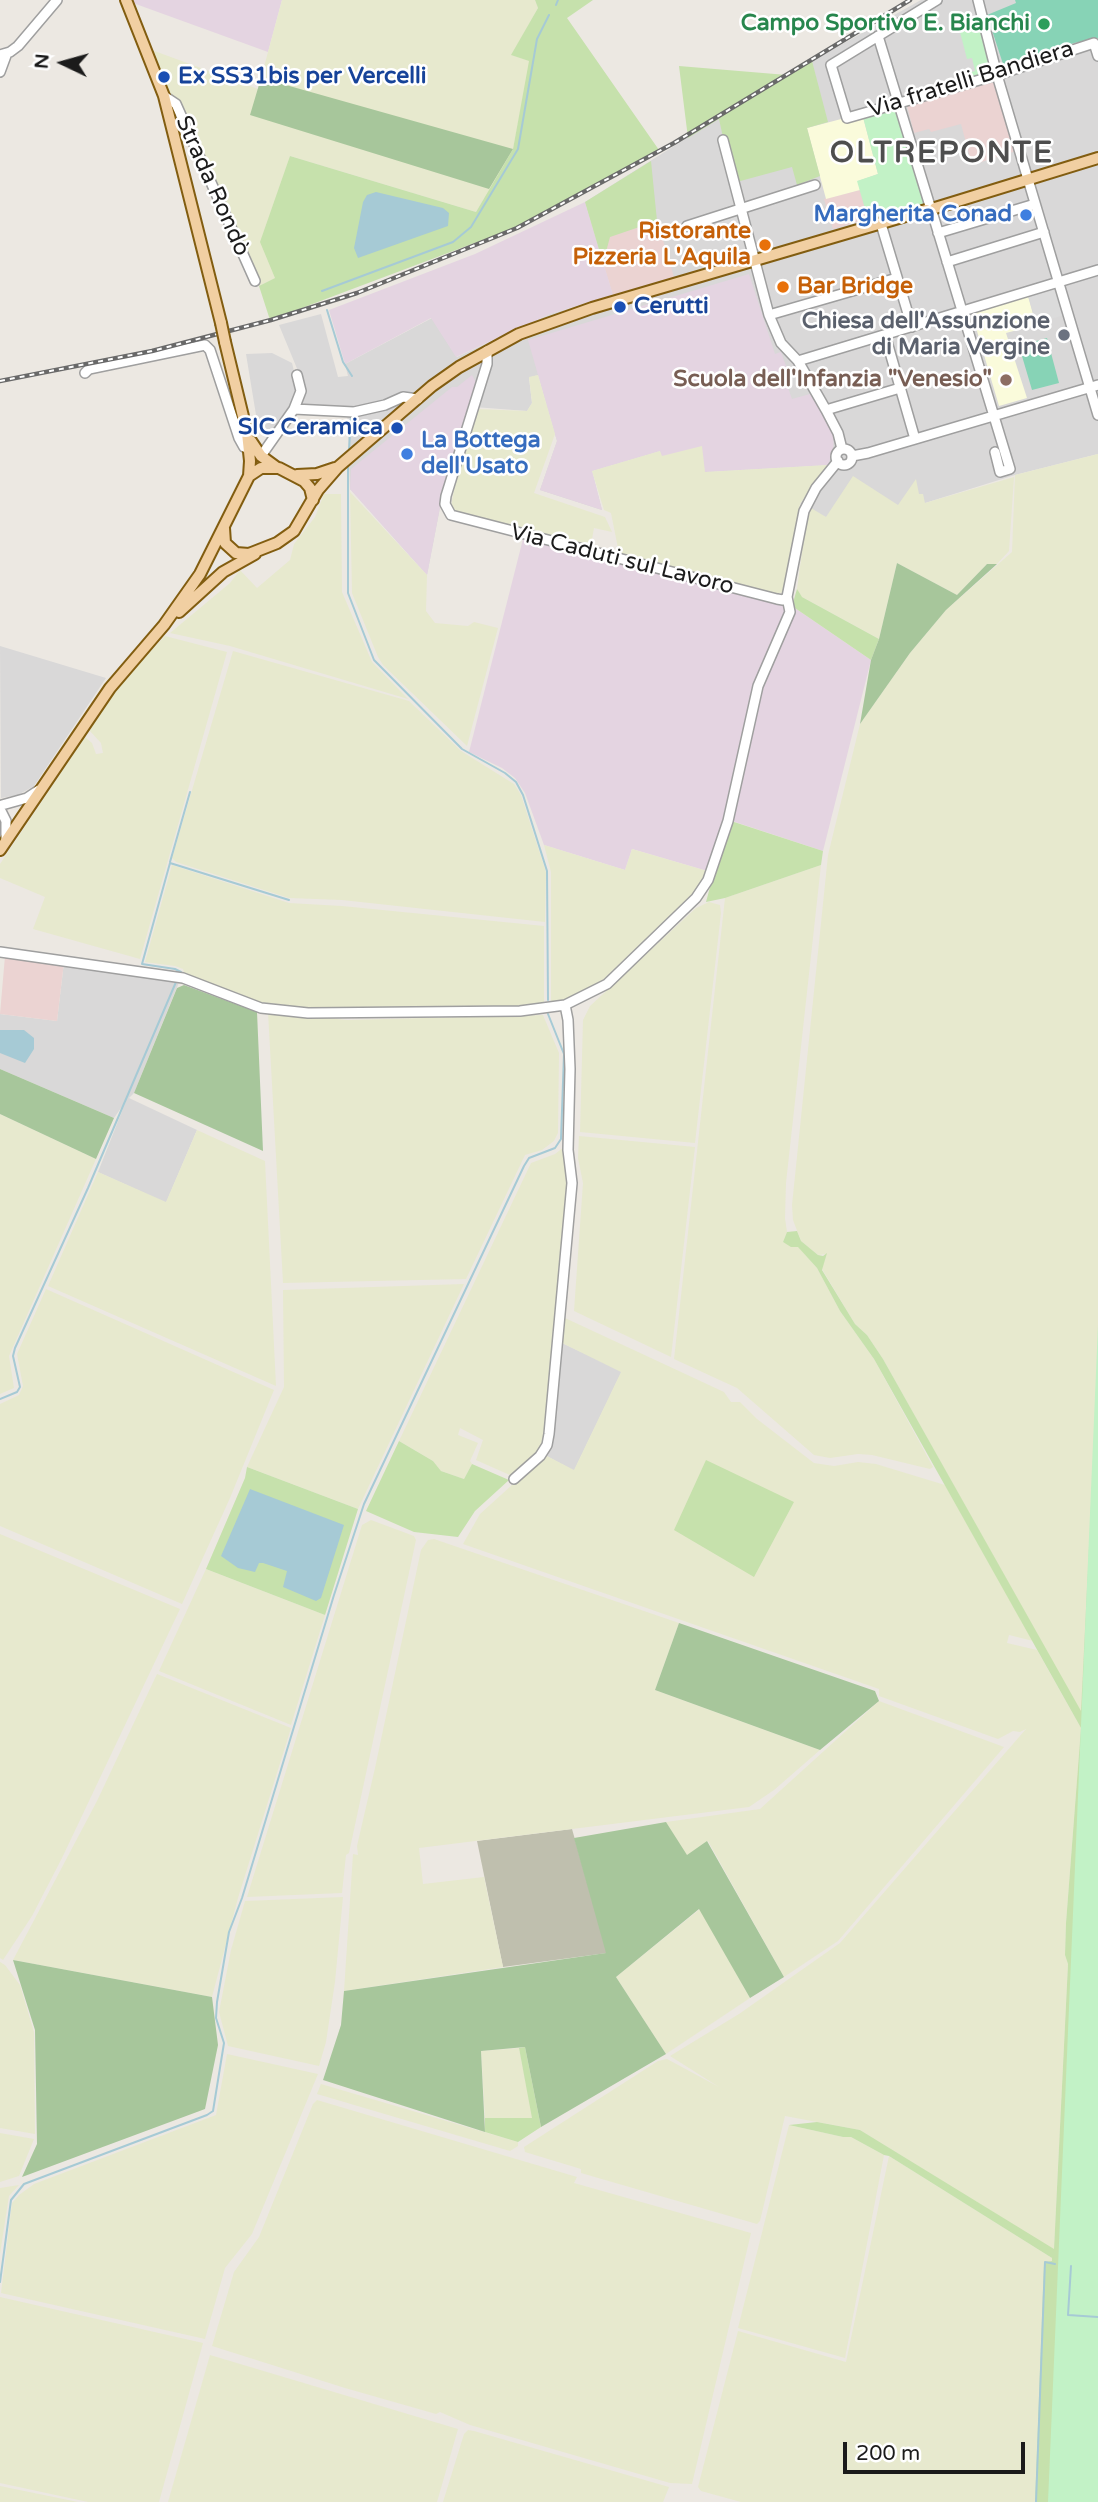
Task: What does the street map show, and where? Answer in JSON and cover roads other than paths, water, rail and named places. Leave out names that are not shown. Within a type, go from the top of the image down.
[{"type":"main road","points":[[126,0],[164,96],[247,433],[256,453],[308,484],[313,500]]},
{"type":"main road","points":[[164,625],[223,572],[295,531],[313,500],[344,462],[418,399],[487,351],[555,320],[1098,158]]},
{"type":"main road","points":[[3,846],[110,688],[164,625],[200,574],[249,476],[256,453]]},
{"type":"main road","points":[[294,475],[317,474],[344,462]]},
{"type":"main road","points":[[249,476],[261,468],[279,468]]},
{"type":"main road","points":[[224,528],[223,538],[232,551],[241,554],[258,551]]},
{"type":"street","points":[[0,72],[4,54],[18,46],[57,0]]},
{"type":"street","points":[[937,0],[878,36],[1010,469],[1000,472],[995,452]]},
{"type":"street","points":[[978,0],[1035,204],[1094,387],[1098,415]]},
{"type":"street","name":"Via fratelli Bandiera","points":[[878,36],[831,65],[847,118],[997,75],[1094,43],[1098,56]]},
{"type":"street","name":"Strada Rondò","points":[[164,96],[176,104],[254,281]]},
{"type":"street","points":[[723,140],[769,315],[782,343],[798,361],[838,433],[842,449]]},
{"type":"street","points":[[687,226],[815,185]]},
{"type":"street","points":[[938,233],[1035,204]]},
{"type":"street","points":[[881,223],[912,327]]},
{"type":"street","points":[[947,262],[1044,232]]},
{"type":"street","points":[[798,361],[1098,270]]},
{"type":"street","points":[[769,315],[897,278]]},
{"type":"street","points":[[885,335],[915,439]]},
{"type":"street","points":[[85,373],[89,369],[205,345],[210,350],[239,438],[256,453],[293,409],[301,391],[297,375]]},
{"type":"street","name":"Via Caduti sul Lavoro","points":[[487,351],[487,364],[446,496],[445,504],[451,515],[764,596],[783,600],[787,597]]},
{"type":"street","points":[[476,357],[482,379]]},
{"type":"street","points":[[838,461],[847,464],[852,456],[1094,387]]},
{"type":"street","points":[[826,411],[900,388]]},
{"type":"street","points":[[293,409],[351,412],[385,405],[403,397],[418,399]]},
{"type":"street","points":[[842,449],[849,450],[852,456]]},
{"type":"street","points":[[0,952],[183,978],[261,1007],[308,1013],[520,1011],[565,1005],[607,984],[696,898],[708,880],[728,821],[758,686],[790,612],[787,597],[804,511],[816,488],[838,461],[837,454],[842,449]]},
{"type":"street","points":[[1,807],[27,798],[40,789]]},
{"type":"street","points":[[1,807],[25,812]]},
{"type":"street","points":[[1,807],[6,821],[3,846]]},
{"type":"street","points":[[514,1479],[540,1456],[547,1445],[549,1434],[572,1183],[568,1150],[570,1069],[565,1005]]},
{"type":"water","points":[[376,192],[443,208],[449,213],[448,226],[358,258],[354,248],[363,202],[367,195]]},
{"type":"water","points":[[0,1030],[24,1030],[34,1038],[34,1049],[25,1063],[0,1053]]},
{"type":"water","points":[[250,1489],[344,1525],[321,1598],[316,1601],[283,1587],[287,1571],[259,1563],[255,1572],[238,1568],[221,1556]]},
{"type":"waterway","points":[[556,5],[558,0]]},
{"type":"waterway","points":[[322,291],[453,242],[471,227],[518,149],[537,39],[549,15]]},
{"type":"waterway","points":[[327,310],[343,362],[352,376]]},
{"type":"waterway","points":[[349,450],[351,417]]},
{"type":"waterway","points":[[348,466],[348,593],[374,660],[462,749],[505,773],[516,782],[523,795],[547,871],[548,1000]]},
{"type":"waterway","points":[[170,862],[190,792]]},
{"type":"waterway","points":[[181,972],[142,964],[170,863],[289,900]]},
{"type":"waterway","points":[[0,1399],[17,1392],[20,1387],[13,1356],[15,1348],[88,1188],[176,982]]},
{"type":"waterway","points":[[0,2282],[11,2200],[24,2184],[213,2111],[224,2043],[216,2018],[217,2002],[229,1932],[242,1898],[364,1504],[524,1166],[529,1158],[555,1148],[561,1139],[564,1054],[548,1014]]},
{"type":"waterway","points":[[1036,2502],[1045,2262],[1055,2264]]},
{"type":"waterway","points":[[1071,2266],[1068,2315],[1098,2317]]},
{"type":"railway","points":[[0,381],[152,351],[271,320],[357,293],[517,228],[674,143],[910,0]]},
{"type":"place","name":"Campo Sportivo E. Bianchi","points":[[1044,24]]},
{"type":"place","name":"Ex SS31bis per Vercelli","points":[[164,77]]},
{"type":"place","name":"Margherita Conad","points":[[1026,215]]},
{"type":"place","name":"Ristorante Pizzeria L'Aquila","points":[[765,245]]},
{"type":"place","name":"Bar Bridge","points":[[783,287]]},
{"type":"place","name":"Cerutti","points":[[620,307]]},
{"type":"place","name":"Chiesa dell'Assunzione di Maria Vergine","points":[[1064,335]]},
{"type":"place","name":"Scuola dell'Infanzia \"Venesio\"","points":[[1006,380]]},
{"type":"place","name":"SIC Ceramica","points":[[397,428]]},
{"type":"place","name":"La Bottega dell'Usato","points":[[407,454]]},
{"type":"district","name":"OLTREPONTE","points":[[942,154]]}]
